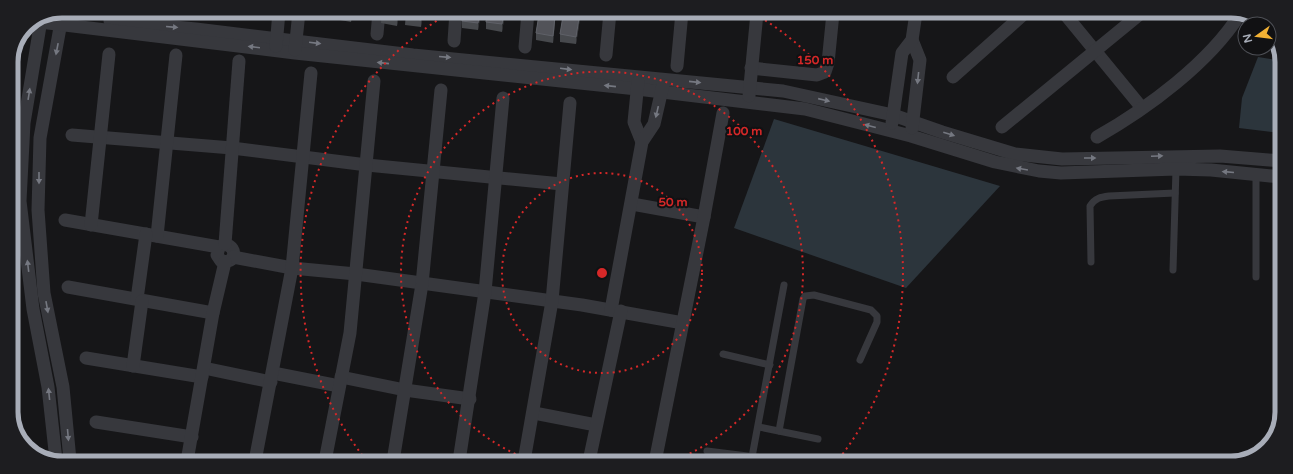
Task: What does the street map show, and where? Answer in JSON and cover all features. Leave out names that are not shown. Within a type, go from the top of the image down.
[{"type":"street","points":[[276,44],[278,18]]},
{"type":"street","points":[[296,47],[298,18]]},
{"type":"street","points":[[377,34],[378,18]]},
{"type":"street","points":[[454,41],[456,18]]},
{"type":"street","points":[[524,47],[527,18]]},
{"type":"street","points":[[606,55],[609,18]]},
{"type":"street","points":[[677,66],[681,18]]},
{"type":"street","points":[[748,102],[756,18]]},
{"type":"street","points":[[751,68],[817,75],[825,72],[828,63],[832,18]]},
{"type":"street","points":[[892,132],[902,53],[912,40],[915,18]]},
{"type":"street","points":[[953,77],[1019,18]]},
{"type":"street","points":[[1068,18],[1142,108]]},
{"type":"street","points":[[1002,127],[1135,18]]},
{"type":"street","points":[[1098,137],[1126,121],[1206,58],[1237,18]]},
{"type":"street","points":[[53,19],[24,123],[20,201],[33,309],[48,387],[56,456]]},
{"type":"street","points":[[53,19],[40,138],[38,202],[44,293],[63,386],[70,456]]},
{"type":"street","points":[[57,19],[276,44],[526,78],[637,83],[664,79],[805,95],[893,115],[914,121],[942,132],[1015,154],[1062,158],[1220,156],[1275,161]]},
{"type":"street","points":[[911,136],[914,121],[920,60],[912,40]]},
{"type":"street","points":[[296,47],[527,65],[637,83],[662,92],[804,109],[911,136],[1018,168],[1061,173],[1176,169],[1275,176]]},
{"type":"street","points":[[91,225],[109,54]]},
{"type":"street","points":[[133,366],[140,300],[167,142],[176,55]]},
{"type":"street","points":[[239,61],[222,246],[217,255],[218,258],[292,268],[356,274],[552,301],[683,323]]},
{"type":"street","points":[[526,78],[527,65]]},
{"type":"street","points":[[257,456],[292,268],[311,73]]},
{"type":"street","points":[[590,456],[616,311],[642,142],[654,124],[664,79]]},
{"type":"street","points":[[325,456],[350,333],[374,81]]},
{"type":"street","points":[[637,83],[634,122],[642,142]]},
{"type":"street","points":[[394,456],[422,284],[441,90]]},
{"type":"street","points":[[460,456],[470,399],[485,292],[503,98]]},
{"type":"street","points":[[525,456],[534,413],[552,301],[570,103]]},
{"type":"street","points":[[656,456],[704,217],[723,113]]},
{"type":"street","points":[[72,135],[232,148],[367,165],[562,184]]},
{"type":"street","points":[[20,201],[38,202]]},
{"type":"street","points":[[632,204],[704,217]]},
{"type":"street","points":[[65,220],[222,246]]},
{"type":"street","points":[[187,456],[192,437],[213,313],[229,259]]},
{"type":"street","points":[[68,287],[213,313]]},
{"type":"street","points":[[86,358],[133,366],[340,382],[470,399]]},
{"type":"street","points":[[534,413],[596,425]]},
{"type":"street","points":[[96,422],[192,437]]},
{"type":"lane","points":[[1173,270],[1176,169]]},
{"type":"lane","points":[[1256,174],[1256,277]]},
{"type":"lane","points":[[1091,262],[1090,206],[1093,201],[1109,196],[1175,193]]},
{"type":"lane","points":[[752,456],[759,427],[784,285]]},
{"type":"lane","points":[[779,431],[803,299],[805,296],[814,295],[871,310],[877,316],[876,322],[860,360]]},
{"type":"lane","points":[[723,354],[770,365]]},
{"type":"lane","points":[[759,427],[818,439]]},
{"type":"lane","points":[[707,451],[744,456]]},
{"type":"shaded area","points":[[1258,57],[1275,60],[1275,132],[1239,128],[1242,98]]},
{"type":"shaded area","points":[[774,119],[1000,186],[906,288],[734,228]]},
{"type":"building","points":[[410,18],[421,18],[421,20]]},
{"type":"building","points":[[462,18],[479,18],[478,23],[462,21]]},
{"type":"building","points":[[486,18],[503,18],[502,24],[486,22]]},
{"type":"building","points":[[538,18],[555,18],[553,36],[536,33]]},
{"type":"building","points":[[563,18],[579,18],[576,37],[560,34]]}]
